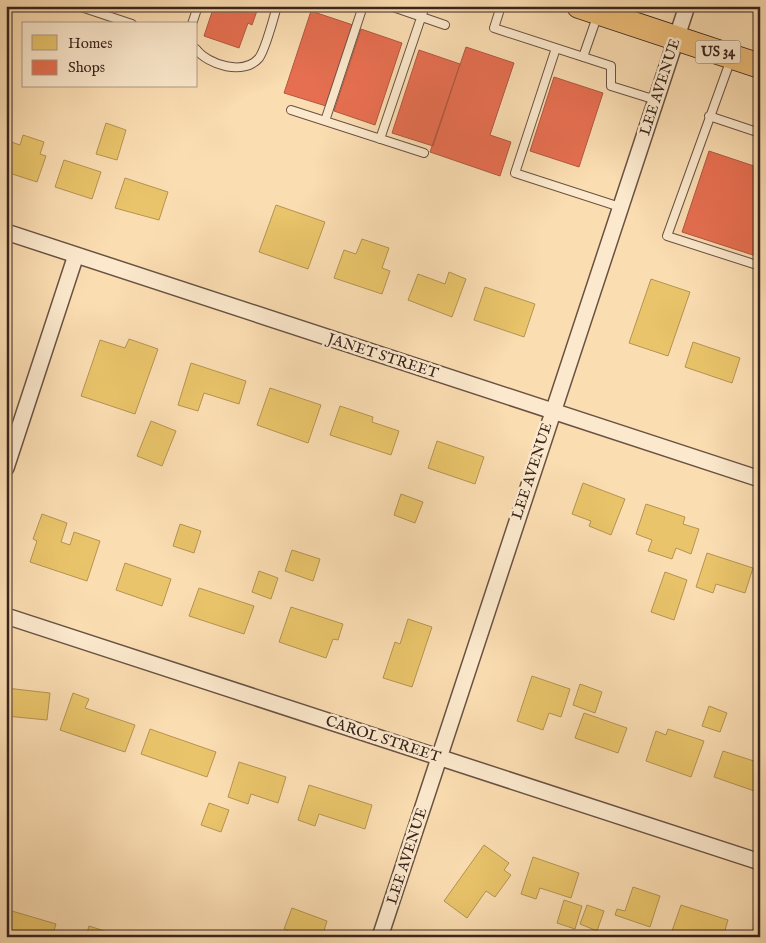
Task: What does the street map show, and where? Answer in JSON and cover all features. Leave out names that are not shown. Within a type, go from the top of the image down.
[{"type":"main road","name":"US 34","points":[[589,10],[760,66]]},
{"type":"street","name":"LEE AVENUE","points":[[380,937],[686,6]]},
{"type":"street","name":"JANET STREET","points":[[6,232],[760,479]]},
{"type":"street","points":[[6,468],[76,255]]},
{"type":"street","name":"CAROL STREET","points":[[6,616],[760,862]]},
{"type":"lane","points":[[78,6],[97,9],[127,22]]},
{"type":"lane","points":[[193,22],[198,6]]},
{"type":"lane","points":[[198,51],[209,60],[224,66],[248,65],[259,58],[277,6]]},
{"type":"lane","points":[[325,122],[363,6]]},
{"type":"lane","points":[[390,6],[445,25]]},
{"type":"lane","points":[[380,139],[425,6]]},
{"type":"lane","points":[[501,6],[494,28],[611,66],[611,86],[656,100]]},
{"type":"lane","points":[[583,57],[589,10]]},
{"type":"lane","points":[[556,48],[515,173],[620,207]]},
{"type":"lane","points":[[731,57],[668,236],[760,266]]},
{"type":"lane","points":[[291,110],[424,152]]},
{"type":"lane","points":[[709,116],[760,133]]},
{"type":"building: Homes","points":[[106,123],[126,130],[117,160],[96,154]]},
{"type":"building: Homes","points":[[23,135],[44,142],[40,154],[46,156],[37,182],[6,172],[6,140],[20,145]]},
{"type":"building: Homes","points":[[64,160],[101,172],[92,199],[55,187]]},
{"type":"building: Homes","points":[[125,178],[168,192],[159,220],[115,208]]},
{"type":"building: Homes","points":[[276,205],[325,222],[308,269],[259,252]]},
{"type":"building: Homes","points":[[362,239],[389,248],[382,268],[390,271],[382,294],[334,278],[344,250],[356,254]]},
{"type":"building: Homes","points":[[449,272],[466,279],[452,317],[408,300],[418,274],[445,284]]},
{"type":"building: Homes","points":[[651,279],[690,292],[668,356],[629,343]]},
{"type":"building: Homes","points":[[485,287],[535,304],[524,337],[474,320]]},
{"type":"building: Homes","points":[[129,339],[158,349],[135,414],[81,396],[100,340],[125,348]]},
{"type":"building: Homes","points":[[693,342],[740,358],[732,383],[685,367]]},
{"type":"building: Homes","points":[[191,363],[246,381],[239,404],[204,393],[198,411],[178,405]]},
{"type":"building: Homes","points":[[270,388],[321,405],[308,443],[257,425]]},
{"type":"building: Homes","points":[[760,390],[760,407],[755,405]]},
{"type":"building: Homes","points":[[340,406],[373,417],[372,422],[399,431],[391,455],[330,435]]},
{"type":"building: Homes","points":[[151,421],[176,431],[162,466],[137,456]]},
{"type":"building: Homes","points":[[437,441],[484,457],[475,484],[428,468]]},
{"type":"building: Homes","points":[[583,483],[625,499],[611,535],[589,526],[591,521],[572,514]]},
{"type":"building: Homes","points":[[401,494],[423,502],[415,523],[394,515]]},
{"type":"building: Homes","points":[[646,504],[685,517],[683,524],[699,529],[691,554],[676,548],[672,559],[648,551],[652,540],[636,534]]},
{"type":"building: Homes","points":[[42,514],[67,523],[61,542],[70,545],[74,532],[100,541],[87,581],[30,562],[37,541],[33,539]]},
{"type":"building: Homes","points":[[180,524],[201,531],[194,553],[173,546]]},
{"type":"building: Homes","points":[[292,550],[320,559],[313,581],[285,571]]},
{"type":"building: Homes","points":[[707,553],[753,568],[745,593],[716,584],[713,593],[696,587]]},
{"type":"building: Homes","points":[[125,563],[171,579],[162,606],[116,590]]},
{"type":"building: Homes","points":[[259,571],[278,578],[271,599],[252,592]]},
{"type":"building: Homes","points":[[665,572],[687,580],[674,620],[651,612]]},
{"type":"building: Homes","points":[[199,588],[254,606],[244,634],[189,616]]},
{"type":"building: Homes","points":[[291,607],[343,624],[338,640],[333,639],[326,658],[279,642]]},
{"type":"building: Homes","points":[[408,619],[432,627],[412,687],[383,678],[395,642],[400,644]]},
{"type":"building: Homes","points":[[532,676],[570,689],[561,717],[549,713],[543,730],[517,721]]},
{"type":"building: Homes","points":[[580,684],[602,692],[595,713],[573,705]]},
{"type":"building: Homes","points":[[6,688],[50,693],[47,720],[6,716]]},
{"type":"building: Homes","points":[[73,693],[89,699],[85,708],[135,725],[125,752],[60,730]]},
{"type":"building: Homes","points":[[709,706],[727,713],[720,732],[702,726]]},
{"type":"building: Homes","points":[[584,713],[627,728],[618,753],[575,738]]},
{"type":"building: Homes","points":[[150,729],[216,752],[207,777],[141,754]]},
{"type":"building: Homes","points":[[668,729],[704,741],[691,777],[646,761],[656,731],[666,735]]},
{"type":"building: Homes","points":[[723,751],[760,763],[760,793],[714,777]]},
{"type":"building: Homes","points":[[239,762],[286,777],[278,803],[251,794],[248,804],[228,797]]},
{"type":"building: Homes","points":[[309,785],[372,805],[365,829],[319,814],[315,826],[298,820]]},
{"type":"building: Homes","points":[[209,803],[229,810],[221,832],[201,825]]},
{"type":"building: Homes","points":[[484,845],[509,863],[504,870],[511,875],[495,897],[486,891],[467,918],[444,901]]},
{"type":"building: Homes","points":[[533,857],[579,873],[571,898],[540,888],[536,899],[521,894]]},
{"type":"building: Homes","points":[[633,887],[660,896],[650,927],[615,915],[617,909],[625,911]]},
{"type":"building: Homes","points":[[564,900],[582,906],[575,929],[557,923]]},
{"type":"building: Homes","points":[[587,905],[604,911],[597,931],[580,924]]},
{"type":"building: Homes","points":[[681,905],[728,920],[723,937],[689,937],[672,931]]},
{"type":"building: Homes","points":[[292,908],[327,921],[322,937],[305,937],[284,929]]},
{"type":"building: Homes","points":[[12,911],[56,924],[52,937],[6,937]]},
{"type":"building: Homes","points":[[89,926],[123,937],[86,937]]},
{"type":"building: Homes","points":[[754,927],[760,929],[760,937],[751,937]]},
{"type":"building: Homes","points":[[169,931],[186,937],[167,937]]},
{"type":"building: Shops","points":[[214,6],[258,8],[252,25],[248,23],[239,48],[204,36]]},
{"type":"building: Shops","points":[[311,11],[353,25],[326,106],[284,93]]},
{"type":"building: Shops","points":[[361,29],[402,43],[375,125],[334,111]]},
{"type":"building: Shops","points":[[466,47],[514,63],[490,135],[511,142],[500,176],[430,152]]},
{"type":"building: Shops","points":[[419,50],[460,64],[433,146],[392,133]]},
{"type":"building: Shops","points":[[554,77],[603,93],[579,167],[530,151]]},
{"type":"building: Shops","points":[[709,151],[760,168],[760,243],[756,256],[682,232]]}]
